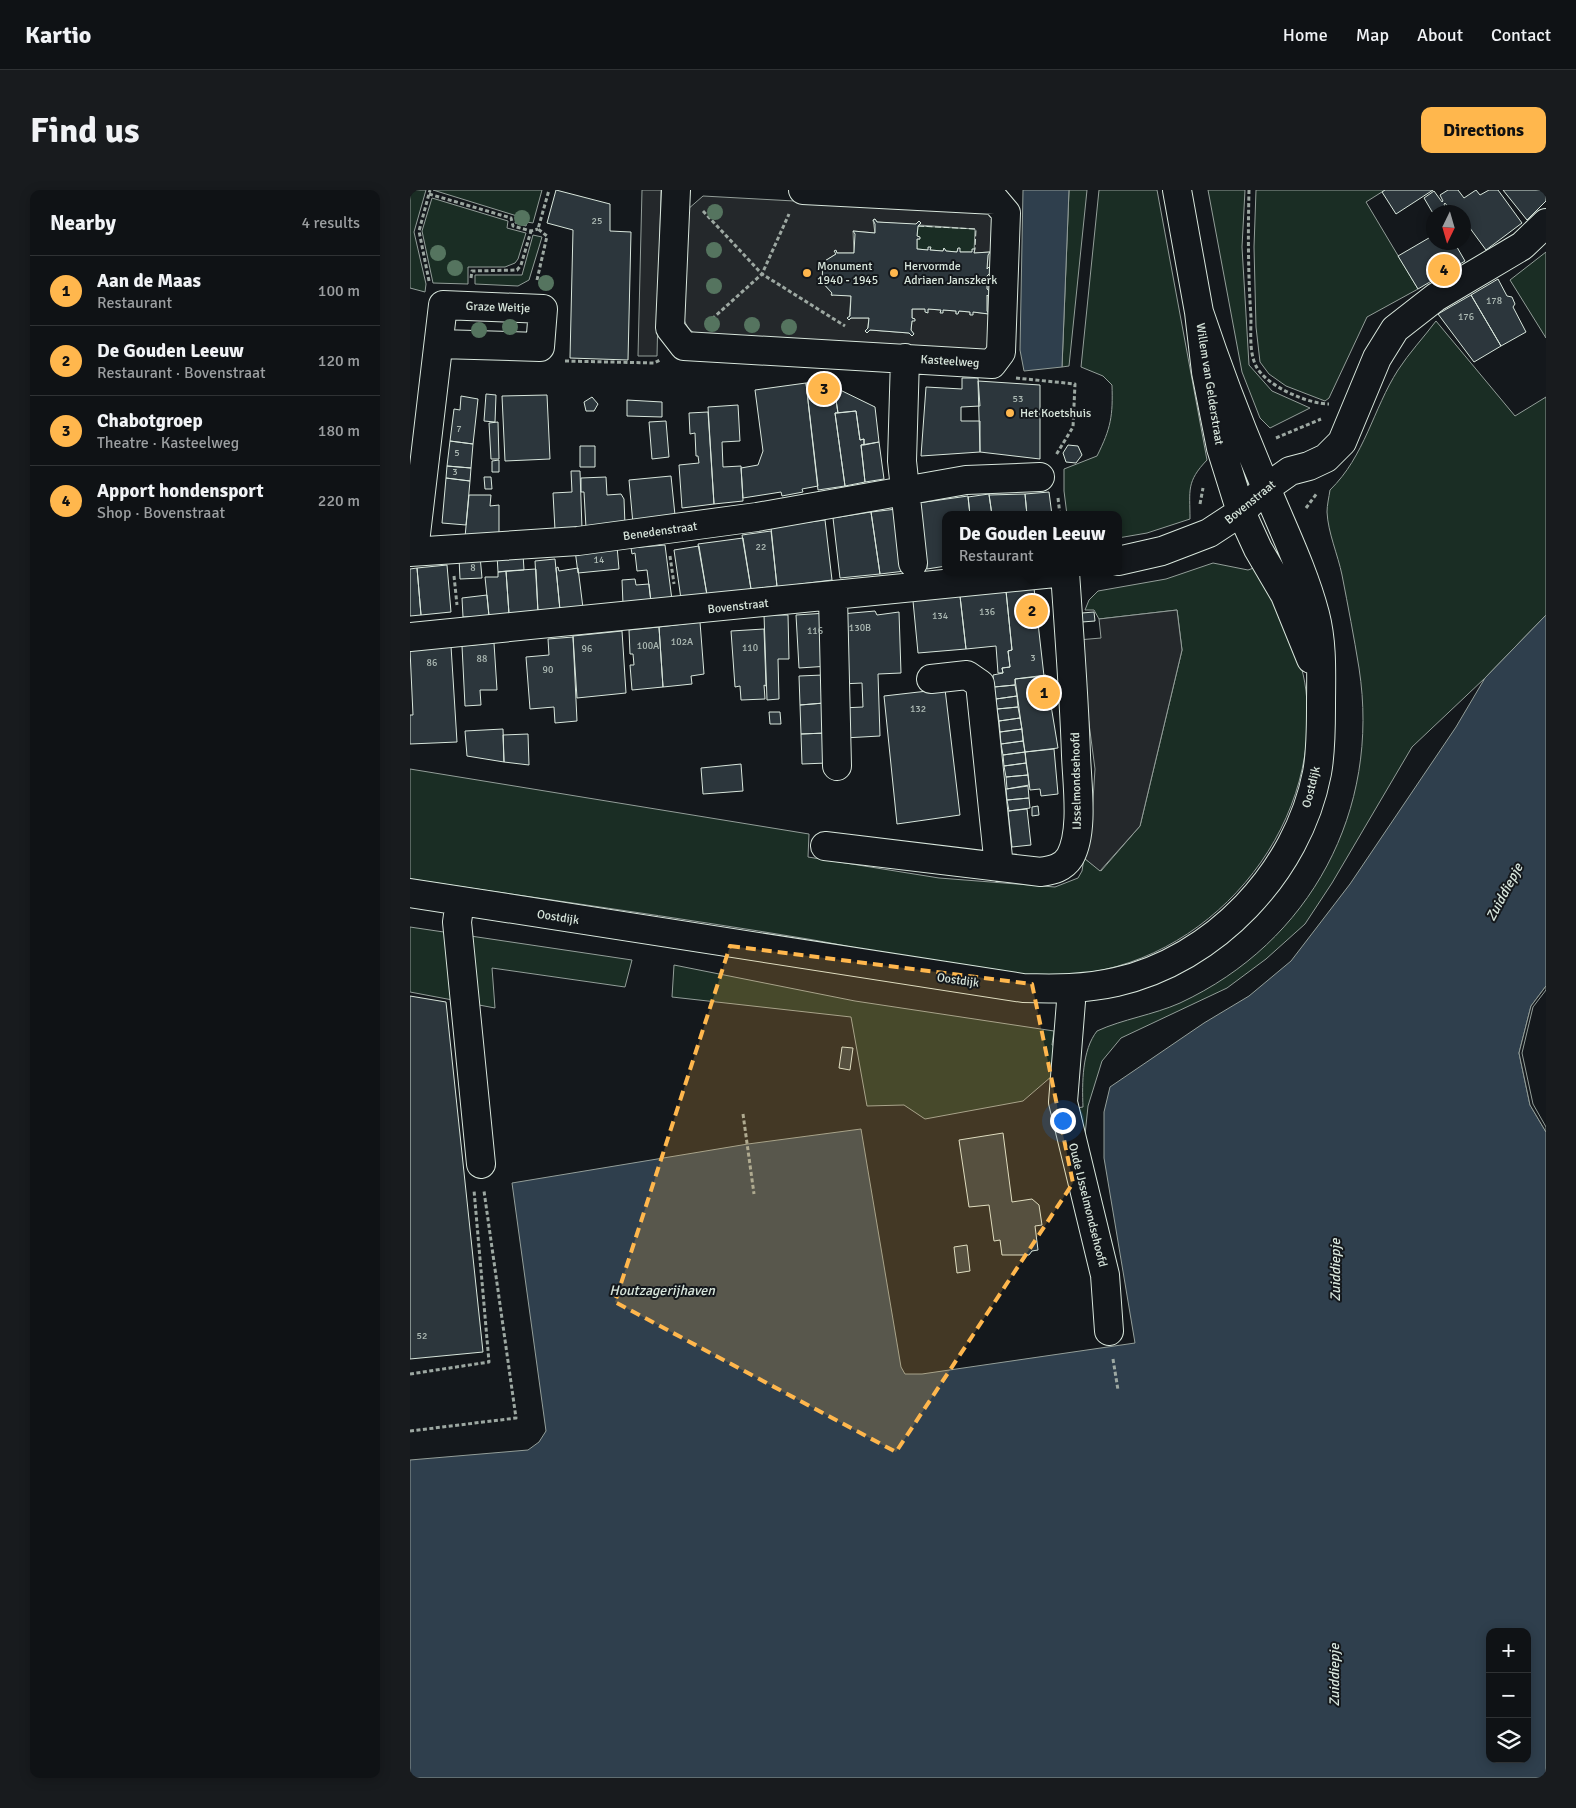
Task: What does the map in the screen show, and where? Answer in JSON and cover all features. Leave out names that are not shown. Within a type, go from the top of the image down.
[{"type":"street","points":[[676,190],[670,328],[684,346]]},
{"type":"street","name":"Willem van Gelderstraat","points":[[1177,190],[1199,312],[1206,372],[1221,448],[1241,512]]},
{"type":"street","name":"Kasteelweg","points":[[684,346],[992,364],[1001,352],[1006,213],[996,195],[797,199]]},
{"type":"street","name":"Bovenstraat","points":[[1122,560],[1184,544],[1210,533],[1241,512],[1266,488],[1290,471],[1309,466],[1326,458],[1342,442],[1376,358],[1395,329],[1436,297],[1522,246],[1546,222]]},
{"type":"street","points":[[412,551],[443,305]]},
{"type":"street","name":"Graze Weitje","points":[[443,305],[543,309],[540,347]]},
{"type":"street","name":"Willem van Gelderstraat","points":[[1199,312],[1266,488]]},
{"type":"street","points":[[439,344],[540,347]]},
{"type":"street","name":"Kasteelweg","points":[[905,358],[902,461],[907,489]]},
{"type":"street","name":"Benedenstraat","points":[[412,551],[578,542],[757,517],[966,480],[1050,478]]},
{"type":"street","name":"Oostdijk","points":[[410,893],[964,981],[1023,988],[1072,990],[1117,982],[1161,967],[1205,942],[1241,913],[1274,872],[1297,833],[1317,773],[1321,728],[1321,683],[1320,642],[1315,614],[1266,488]]},
{"type":"street","points":[[907,489],[913,563]]},
{"type":"street","name":"Oostdijk","points":[[1241,512],[1258,549],[1285,595],[1321,683]]},
{"type":"street","name":"Bovenstraat","points":[[410,637],[833,597],[1028,576]]},
{"type":"street","name":"IJsselmondsehoofd","points":[[825,846],[1041,872],[1058,869],[1070,857],[1077,837],[1078,804],[1075,719],[1065,576]]},
{"type":"street","points":[[833,597],[837,766]]},
{"type":"street","points":[[931,679],[967,675],[980,684],[999,867]]},
{"type":"street","points":[[460,901],[457,922],[481,1164]]},
{"type":"street","name":"Oude IJsselmondsehoofd","points":[[1072,990],[1063,1102],[1104,1275],[1111,1344]]},
{"type":"path","points":[[538,229],[549,190]]},
{"type":"path","points":[[1249,190],[1247,247],[1252,350],[1256,367],[1275,386],[1317,404],[1355,406]]},
{"type":"path","points":[[443,305],[430,285],[419,231],[429,192],[511,218],[513,226],[531,231],[538,229]]},
{"type":"path","points":[[540,347],[567,362],[654,363],[684,346],[762,274],[797,199]]},
{"type":"path","points":[[701,209],[762,274],[846,326]]},
{"type":"path","points":[[531,308],[547,236],[538,229]]},
{"type":"path","points":[[471,306],[472,271],[517,270],[521,265],[531,231]]},
{"type":"path","points":[[1017,379],[1075,384],[1073,427],[1050,478],[1059,511]]},
{"type":"path","points":[[1276,438],[1336,412],[1355,406]]},
{"type":"path","points":[[665,531],[676,592]]},
{"type":"path","points":[[743,1114],[754,1194]]},
{"type":"path","points":[[410,1374],[489,1362],[472,1168],[481,1164],[516,1418],[410,1431]]},
{"type":"path","points":[[1111,1344],[1118,1390]]},
{"type":"highlighted area","points":[[730,946],[1032,984],[1073,1183],[896,1452],[615,1302]]},
{"type":"green space","points":[[410,190],[426,190],[414,232],[426,284],[425,292],[410,288]]},
{"type":"green space","points":[[433,190],[542,190],[533,223],[527,222],[526,226],[515,223],[517,216]]},
{"type":"green space","points":[[1069,190],[1087,190],[1069,366],[1062,367]]},
{"type":"green space","points":[[1099,190],[1157,190],[1207,460],[1195,474],[1192,481],[1190,519],[1147,533],[1122,537],[1122,511],[1066,511],[1064,469],[1097,456],[1108,429],[1112,405],[1112,385],[1103,376],[1081,367]]},
{"type":"green space","points":[[1208,190],[1245,190],[1242,247],[1249,365],[1272,391],[1310,408],[1270,428],[1260,418],[1242,372]]},
{"type":"green space","points":[[1256,190],[1385,190],[1366,202],[1418,289],[1367,317],[1329,398],[1325,401],[1286,386],[1269,374],[1260,362],[1256,327],[1254,247]]},
{"type":"green space","points":[[432,198],[508,221],[507,228],[526,233],[518,259],[515,263],[505,267],[468,267],[468,284],[433,283],[422,231]]},
{"type":"green space","points":[[918,226],[976,229],[975,249],[972,252],[960,252],[958,248],[957,252],[946,251],[944,248],[943,251],[930,250],[929,247],[928,250],[917,249],[917,239],[920,239],[917,236]]},
{"type":"green space","points":[[533,235],[542,237],[529,280],[518,286],[475,284],[475,275],[522,275]]},
{"type":"green space","points":[[1546,252],[1546,338],[1510,280]]},
{"type":"green space","points":[[1436,321],[1515,416],[1546,397],[1546,615],[1485,678],[1412,747],[1332,883],[1305,924],[1266,959],[1227,988],[1121,1038],[1102,1061],[1088,1106],[1085,1135],[1076,1108],[1083,1107],[1084,1067],[1088,1048],[1097,1031],[1180,1003],[1226,977],[1266,945],[1300,908],[1327,866],[1347,820],[1359,772],[1363,721],[1359,668],[1355,645],[1342,575],[1328,520],[1327,509],[1330,490],[1352,462],[1398,370]]},
{"type":"green space","points":[[1213,563],[1248,570],[1259,566],[1287,627],[1299,659],[1306,691],[1306,743],[1296,793],[1275,840],[1245,882],[1208,919],[1165,947],[1117,966],[1066,975],[1002,973],[937,964],[758,931],[410,879],[410,769],[809,834],[808,857],[939,878],[1055,887],[1078,878],[1082,871],[1084,858],[1101,871],[1140,826],[1182,650],[1177,610],[1099,619],[1094,610],[1085,610],[1089,600],[1098,591],[1166,579]]},
{"type":"green space","points":[[410,927],[632,960],[625,987],[492,968],[495,1008],[410,992]]},
{"type":"green space","points":[[674,965],[855,1001],[1054,1031],[1052,1045],[1058,1046],[1052,1076],[1023,1101],[925,1119],[904,1105],[867,1106],[851,1017],[672,997]]},
{"type":"shaded area","points":[[642,190],[661,190],[657,356],[638,356]]},
{"type":"shaded area","points":[[703,196],[995,212],[993,352],[695,334],[688,328],[684,320],[687,210]],"holes":[[[875,219],[877,222],[975,229],[974,253],[990,252],[987,269],[989,268],[992,271],[987,276],[989,297],[987,295],[987,311],[989,314],[973,312],[970,315],[970,312],[959,311],[956,314],[956,311],[943,310],[941,313],[941,310],[928,309],[927,313],[925,309],[912,309],[912,318],[915,319],[912,321],[911,330],[914,334],[912,336],[909,333],[870,330],[867,333],[869,318],[851,318],[849,320],[851,296],[834,294],[832,296],[832,293],[822,282],[819,282],[822,280],[823,265],[820,264],[836,254],[835,250],[837,253],[854,253],[853,231],[875,233],[873,220]]]},
{"type":"shaded area","points":[[1177,610],[1182,650],[1140,826],[1100,871],[1084,858],[1092,815],[1095,769],[1078,640],[1101,638],[1099,619]]},
{"type":"water","points":[[1023,190],[1069,190],[1062,367],[1024,371],[1020,350]]},
{"type":"water","points":[[1546,615],[1546,986],[1531,1006],[1519,1053],[1530,1105],[1546,1132],[1546,1778],[410,1778],[410,1460],[528,1450],[539,1442],[546,1431],[512,1183],[748,1144],[861,1129],[901,1367],[905,1374],[922,1374],[1135,1343],[1104,1158],[1104,1112],[1110,1087],[1204,1023],[1249,996],[1291,961],[1350,884],[1456,727],[1485,678]]},
{"type":"pier","points":[[1546,986],[1546,990],[1533,1007],[1522,1053],[1533,1104],[1546,1127],[1546,1132],[1530,1105],[1519,1053],[1531,1006]]},
{"type":"building","points":[[556,190],[610,204],[610,231],[631,232],[628,360],[570,358],[573,230],[547,223]]},
{"type":"building","points":[[1385,190],[1433,190],[1396,214],[1382,192]]},
{"type":"building","points":[[1448,190],[1458,190],[1464,198],[1476,190],[1480,195],[1489,190],[1498,190],[1522,223],[1486,250],[1471,230],[1471,205],[1447,205],[1445,203],[1444,205],[1428,205],[1424,198],[1434,191],[1442,202],[1440,195]]},
{"type":"building","points":[[1503,190],[1546,190],[1546,201],[1527,220]]},
{"type":"building","name":"Hervormde Adriaen Janszkerk","points":[[875,219],[877,222],[916,224],[919,221],[921,223],[918,226],[917,236],[920,239],[917,239],[917,249],[928,250],[928,247],[931,247],[930,250],[943,251],[944,248],[946,251],[957,252],[958,248],[960,248],[960,252],[972,252],[972,249],[975,249],[974,253],[990,252],[987,269],[989,267],[992,271],[987,276],[987,289],[992,293],[989,297],[987,295],[987,311],[989,314],[973,312],[973,315],[970,315],[970,312],[959,311],[956,314],[956,311],[943,310],[943,313],[940,313],[941,310],[928,309],[928,313],[925,312],[925,309],[912,309],[912,318],[915,321],[912,321],[911,330],[914,334],[912,336],[909,333],[870,330],[867,333],[865,331],[868,328],[869,318],[851,318],[849,320],[847,318],[850,316],[851,296],[831,295],[832,293],[822,282],[819,283],[822,280],[823,265],[820,264],[836,254],[834,251],[836,250],[837,253],[854,253],[855,234],[853,231],[875,233],[873,220]]},
{"type":"building","points":[[1426,240],[1426,250],[1459,250],[1465,261],[1418,289],[1398,256]]},
{"type":"building","points":[[1498,279],[1507,296],[1512,297],[1515,304],[1513,307],[1526,332],[1501,346],[1471,295]]},
{"type":"building","points":[[1471,295],[1501,346],[1474,362],[1438,314]]},
{"type":"building","points":[[962,378],[978,378],[980,406],[961,407],[961,421],[980,421],[980,452],[921,456],[926,387],[962,389]]},
{"type":"building","points":[[821,380],[834,387],[838,413],[835,413],[845,486],[818,490],[806,383]]},
{"type":"building","name":"Het Koetshuis","points":[[978,381],[1040,385],[1040,459],[980,452]]},
{"type":"building","points":[[806,383],[818,486],[802,489],[803,492],[782,496],[781,492],[743,498],[741,468],[758,465],[763,451],[755,390]]},
{"type":"building","points":[[834,387],[875,407],[879,442],[864,445],[864,439],[860,440],[856,411],[838,413]]},
{"type":"building","points":[[486,394],[496,395],[495,422],[484,421]]},
{"type":"building","points":[[547,395],[550,459],[505,461],[502,396]]},
{"type":"building","points":[[461,396],[478,399],[473,444],[450,441],[454,409],[460,410]]},
{"type":"building","points":[[592,397],[598,404],[594,411],[586,411],[584,402]]},
{"type":"building","points":[[627,400],[662,402],[662,417],[627,416]]},
{"type":"building","points":[[738,405],[740,441],[722,442],[723,467],[741,466],[743,501],[714,504],[708,407]]},
{"type":"building","points":[[856,411],[860,440],[864,439],[864,445],[861,445],[865,482],[845,486],[835,413]]},
{"type":"building","points":[[708,412],[714,504],[682,508],[679,465],[699,463],[698,456],[696,456],[695,433],[690,434],[689,413]]},
{"type":"building","points":[[666,421],[669,457],[652,459],[649,422]]},
{"type":"building","points":[[498,422],[499,459],[491,459],[489,423]]},
{"type":"building","points":[[450,441],[473,444],[471,468],[447,466]]},
{"type":"building","points":[[879,442],[884,479],[865,482],[861,445]]},
{"type":"building","points":[[1068,445],[1078,446],[1082,455],[1076,463],[1066,462],[1063,453]]},
{"type":"building","points":[[580,446],[595,446],[595,467],[580,467]]},
{"type":"building","points":[[499,460],[499,472],[492,472],[492,461]]},
{"type":"building","points":[[447,466],[471,468],[470,481],[446,478]]},
{"type":"building","points":[[571,471],[580,471],[582,529],[555,530],[553,493],[572,492]]},
{"type":"building","points":[[671,476],[675,515],[633,524],[629,480]]},
{"type":"building","points":[[484,477],[491,477],[492,489],[485,489]]},
{"type":"building","points":[[606,477],[607,495],[621,494],[624,499],[625,525],[586,528],[584,492],[581,492],[581,478]]},
{"type":"building","points":[[446,478],[470,481],[466,525],[442,523]]},
{"type":"building","points":[[1049,492],[1051,511],[1027,511],[1025,494]]},
{"type":"building","points":[[989,494],[991,511],[970,511],[968,497]]},
{"type":"building","points":[[1025,494],[1027,511],[991,511],[989,495]]},
{"type":"building","points":[[469,495],[491,495],[490,506],[499,505],[499,534],[465,537]]},
{"type":"building","points":[[968,496],[970,511],[942,511],[942,567],[927,569],[918,503]]},
{"type":"building","points":[[897,509],[905,571],[880,574],[871,512]]},
{"type":"building","points":[[871,512],[880,574],[840,578],[833,518]]},
{"type":"building","points":[[825,520],[832,580],[777,587],[771,527]]},
{"type":"building","points":[[771,531],[777,586],[751,589],[742,535]]},
{"type":"building","points":[[743,538],[751,589],[707,595],[698,544]]},
{"type":"building","points":[[665,545],[672,600],[651,602],[647,570],[637,571],[635,553],[632,554],[631,548]]},
{"type":"building","points":[[617,546],[619,569],[578,573],[575,550]]},
{"type":"building","points":[[699,546],[707,595],[681,599],[674,550]]},
{"type":"building","points":[[523,554],[524,570],[498,572],[497,555]]},
{"type":"building","points":[[480,556],[482,578],[460,579],[459,558]]},
{"type":"building","points":[[555,559],[560,610],[538,612],[535,561]]},
{"type":"building","points":[[447,565],[451,612],[421,615],[417,568]]},
{"type":"building","points":[[558,567],[559,571],[578,568],[583,608],[560,610],[556,568]]},
{"type":"building","points":[[417,568],[421,615],[410,616],[410,569]]},
{"type":"building","points":[[536,569],[538,612],[509,614],[506,571]]},
{"type":"building","points":[[506,571],[509,614],[489,616],[485,577],[498,577],[498,572]]},
{"type":"building","points":[[635,579],[636,585],[649,584],[651,602],[623,604],[622,580]]},
{"type":"building","points":[[1034,588],[1044,676],[1015,679],[1015,685],[994,687],[993,675],[1003,673],[1002,668],[1010,667],[1008,651],[1012,650],[1006,591]]},
{"type":"building","points":[[1006,591],[1012,650],[1008,651],[1010,667],[1002,668],[1003,673],[998,673],[996,646],[966,649],[960,596]]},
{"type":"building","points":[[487,595],[489,616],[463,617],[462,598]]},
{"type":"building","points":[[960,596],[966,649],[918,653],[913,601]]},
{"type":"building","points":[[875,611],[877,615],[899,612],[901,673],[878,674],[880,736],[844,738],[842,708],[863,707],[862,683],[841,684],[841,614]]},
{"type":"building","points":[[1094,612],[1095,621],[1082,622],[1082,613]]},
{"type":"building","points":[[827,613],[829,666],[799,668],[796,615]]},
{"type":"building","points":[[764,615],[788,615],[789,659],[778,659],[779,699],[767,700]]},
{"type":"building","points":[[700,622],[704,674],[691,676],[692,684],[663,687],[659,627]]},
{"type":"building","points":[[659,627],[663,687],[632,690],[630,665],[634,665],[633,654],[630,654],[629,630]]},
{"type":"building","points":[[764,629],[765,699],[741,700],[740,686],[735,687],[731,631]]},
{"type":"building","points":[[622,631],[626,693],[577,698],[573,636]]},
{"type":"building","points":[[573,637],[577,721],[555,723],[554,707],[530,709],[526,657],[549,655],[548,639]]},
{"type":"building","points":[[494,643],[497,690],[480,690],[481,705],[465,706],[462,646]]},
{"type":"building","points":[[451,646],[457,742],[410,744],[410,715],[413,715],[410,650]]},
{"type":"building","points":[[823,675],[824,703],[800,705],[799,676]]},
{"type":"building","points":[[1046,675],[1058,748],[1025,752],[1015,679]]},
{"type":"building","points":[[1015,685],[1017,696],[996,699],[994,687]]},
{"type":"building","points":[[945,689],[960,815],[897,824],[884,696]]},
{"type":"building","points":[[1017,696],[1018,707],[997,709],[996,699]]},
{"type":"building","points":[[824,703],[826,733],[801,734],[800,705]]},
{"type":"building","points":[[1018,707],[1020,718],[999,721],[997,709]]},
{"type":"building","points":[[769,712],[780,712],[781,724],[770,724]]},
{"type":"building","points":[[1020,718],[1022,729],[1000,732],[999,721]]},
{"type":"building","points":[[503,729],[504,762],[467,756],[465,731]]},
{"type":"building","points":[[1022,729],[1023,741],[1001,744],[1000,732]]},
{"type":"building","points":[[826,733],[827,763],[802,764],[801,734]]},
{"type":"building","points":[[528,734],[529,765],[504,762],[503,735]]},
{"type":"building","points":[[1023,741],[1025,752],[1003,755],[1001,744]]},
{"type":"building","points":[[1054,749],[1058,794],[1041,796],[1040,789],[1030,790],[1025,752]]},
{"type":"building","points":[[1025,752],[1026,763],[1004,766],[1003,755]]},
{"type":"building","points":[[1026,763],[1028,775],[1006,777],[1004,766]]},
{"type":"building","points":[[741,764],[743,791],[703,794],[701,768]]},
{"type":"building","points":[[1028,775],[1029,785],[1007,789],[1006,777]]},
{"type":"building","points":[[1028,786],[1029,798],[1007,800],[1006,789]]},
{"type":"building","points":[[1029,798],[1030,808],[1009,811],[1007,800]]},
{"type":"building","points":[[1038,806],[1039,815],[1032,816],[1032,807]]},
{"type":"building","points":[[1027,809],[1031,845],[1012,847],[1008,811]]},
{"type":"building","points":[[410,996],[446,1002],[483,1352],[410,1359]]},
{"type":"building","points":[[842,1047],[853,1048],[850,1070],[839,1068]]},
{"type":"building","points":[[1003,1133],[1012,1202],[1032,1199],[1039,1205],[1042,1225],[1035,1226],[1038,1250],[1032,1251],[1029,1255],[1002,1255],[1000,1240],[994,1241],[989,1205],[969,1207],[959,1140]]},
{"type":"building","points":[[967,1245],[970,1271],[957,1273],[954,1247]]},
{"type":"fence","points":[[918,226],[976,229],[975,249]]},
{"type":"place","name":"Apport hondensport","points":[[1444,270]]},
{"type":"place","name":"Monument 1940 - 1945","points":[[807,273]]},
{"type":"place","name":"Hervormde Adriaen Janszkerk","points":[[894,273]]},
{"type":"place","name":"Chabotgroep","points":[[824,389]]},
{"type":"place","name":"Het Koetshuis","points":[[1010,413]]},
{"type":"place","name":"De Gouden Leeuw","points":[[1032,611]]},
{"type":"place","name":"Aan de Maas","points":[[1044,693]]},
{"type":"water label","name":"Zuiddiepje","points":[[1504,892]]},
{"type":"water label","name":"Zuiddiepje","points":[[1335,1270]]},
{"type":"water label","name":"Houtzagerijhaven","points":[[662,1290]]},
{"type":"water label","name":"Zuiddiepje","points":[[1334,1675]]}]
